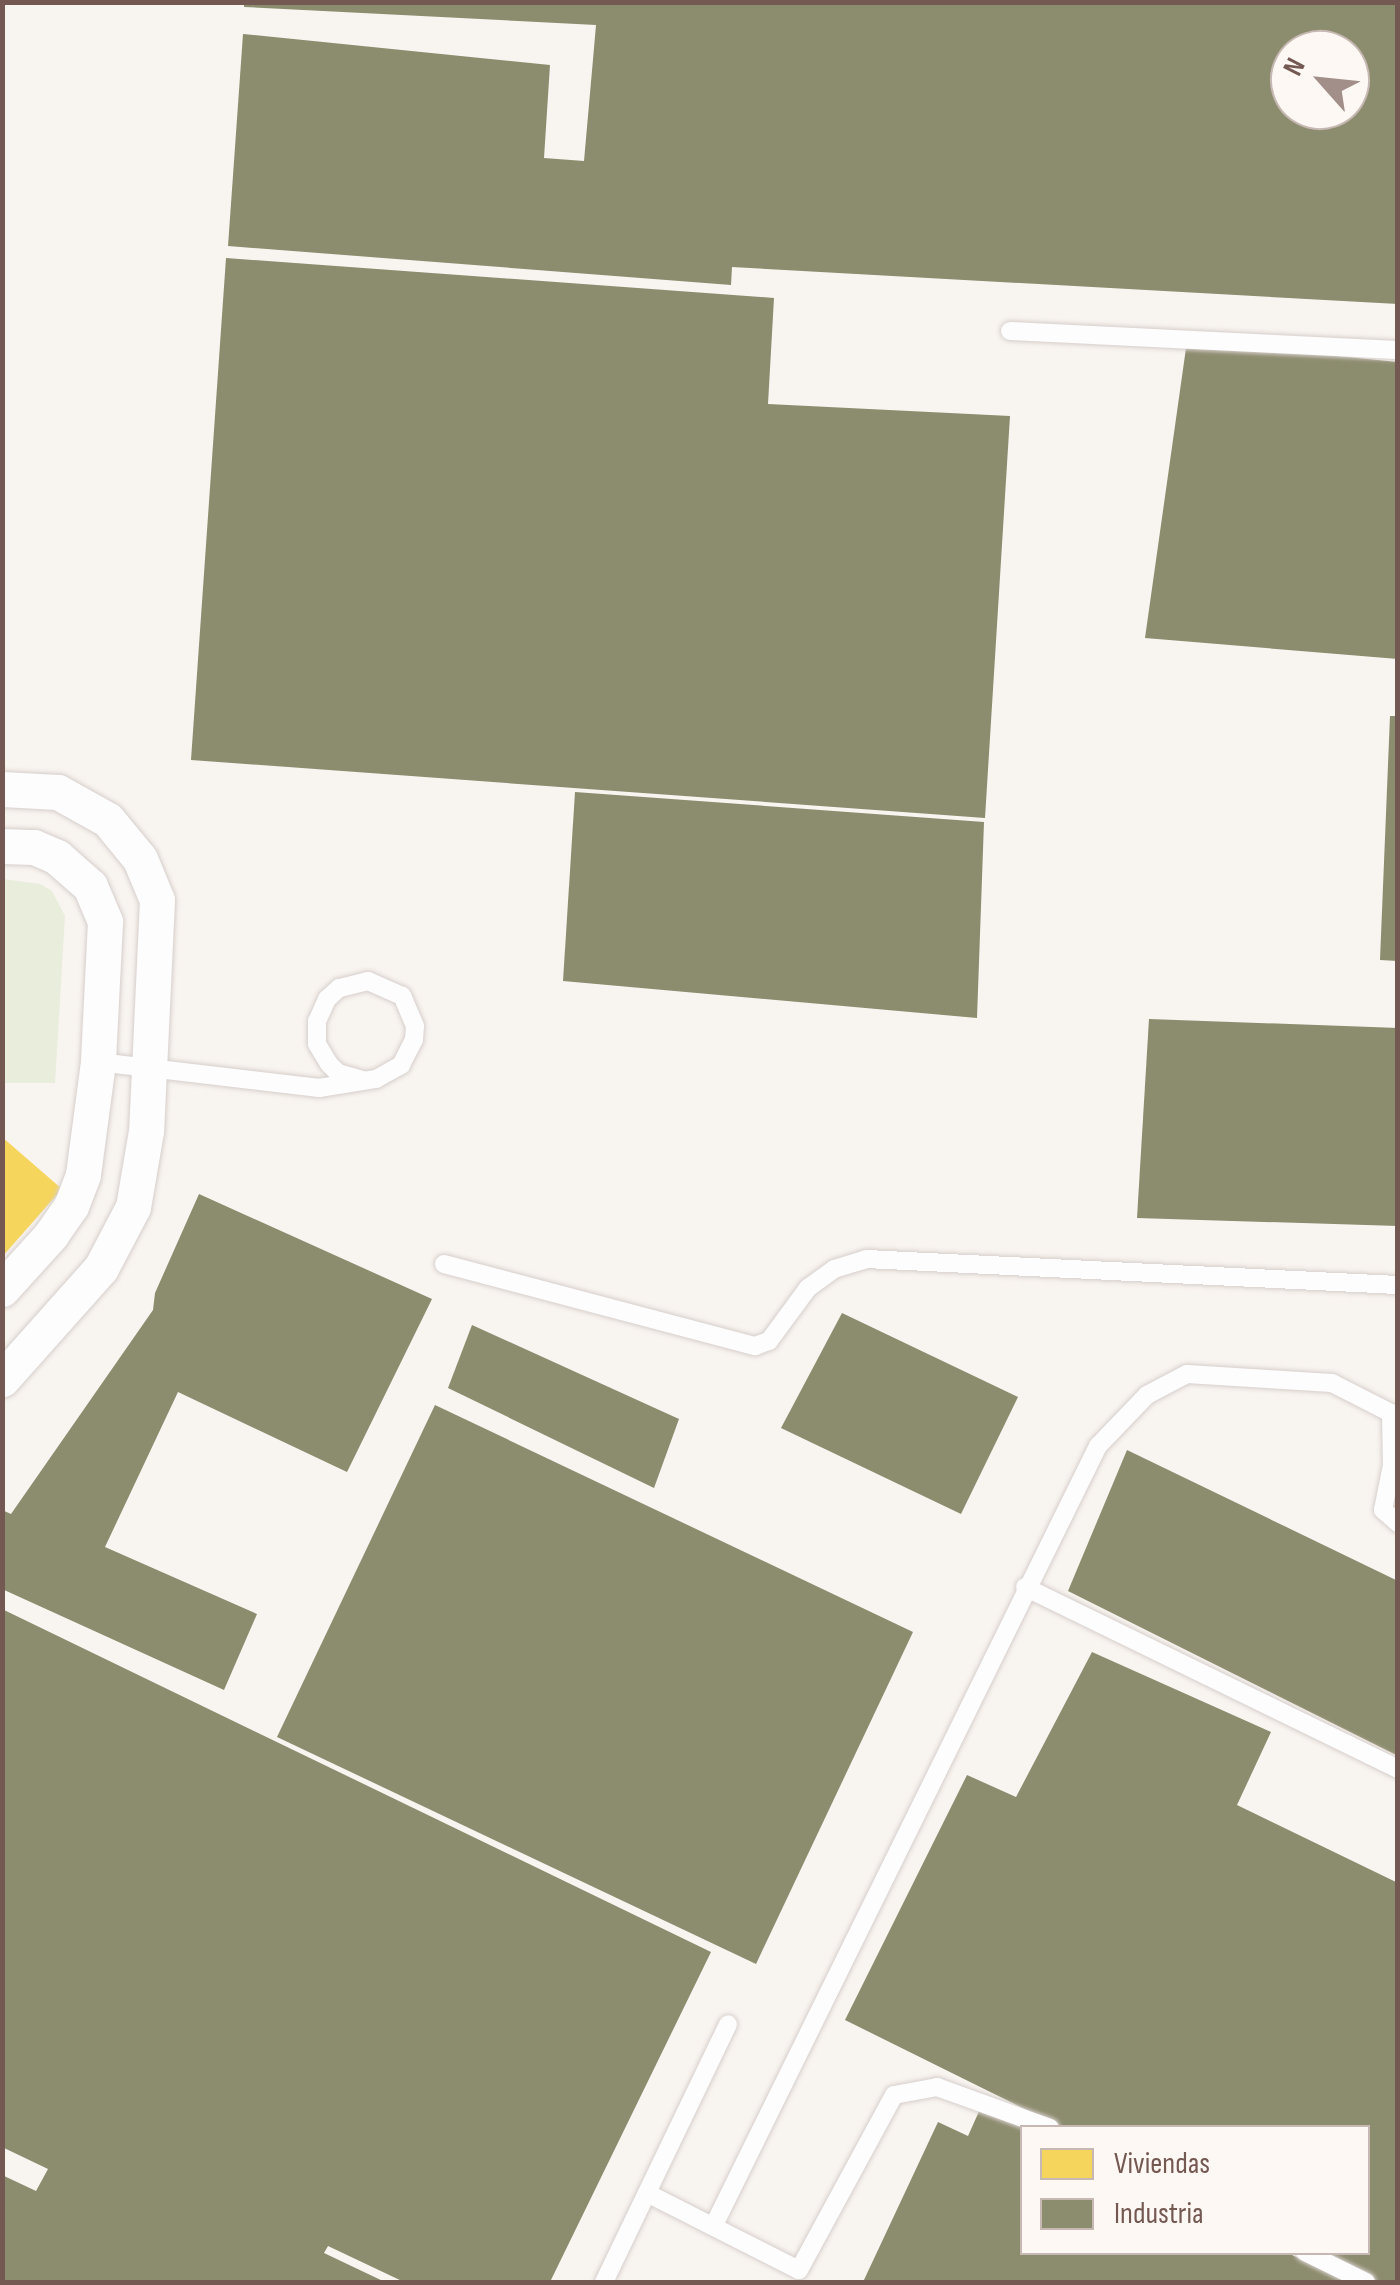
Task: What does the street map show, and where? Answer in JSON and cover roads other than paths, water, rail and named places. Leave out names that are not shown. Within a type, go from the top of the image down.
[{"type":"street","points":[[2,788],[58,792],[84,804],[128,841],[150,878],[157,900],[142,1169],[117,1242],[82,1292],[2,1379]]},
{"type":"street","points":[[2,846],[34,847],[58,857],[77,871],[106,922],[98,1062],[83,1175],[70,1206],[2,1290]]},
{"type":"lane","points":[[1010,331],[1398,350]]},
{"type":"lane","points":[[98,1062],[320,1088],[362,1080],[390,1074],[401,1065],[414,1040],[415,1026],[402,996],[368,981],[339,988],[327,999],[317,1021],[317,1044],[328,1064],[338,1073],[362,1080]]},
{"type":"lane","points":[[444,1264],[755,1346],[768,1341],[808,1288],[834,1269],[866,1258],[1398,1285]]},
{"type":"lane","points":[[714,2226],[1098,1446],[1147,1395],[1188,1374],[1332,1384],[1391,1412],[1392,1465],[1383,1510],[1398,1523]]},
{"type":"lane","points":[[1026,1587],[1398,1769]]},
{"type":"lane","points":[[604,2282],[728,2024]]},
{"type":"lane","points":[[647,2192],[798,2276],[894,2095],[937,2087],[1042,2125]]},
{"type":"lane","points":[[1311,2255],[1366,2282]]}]
